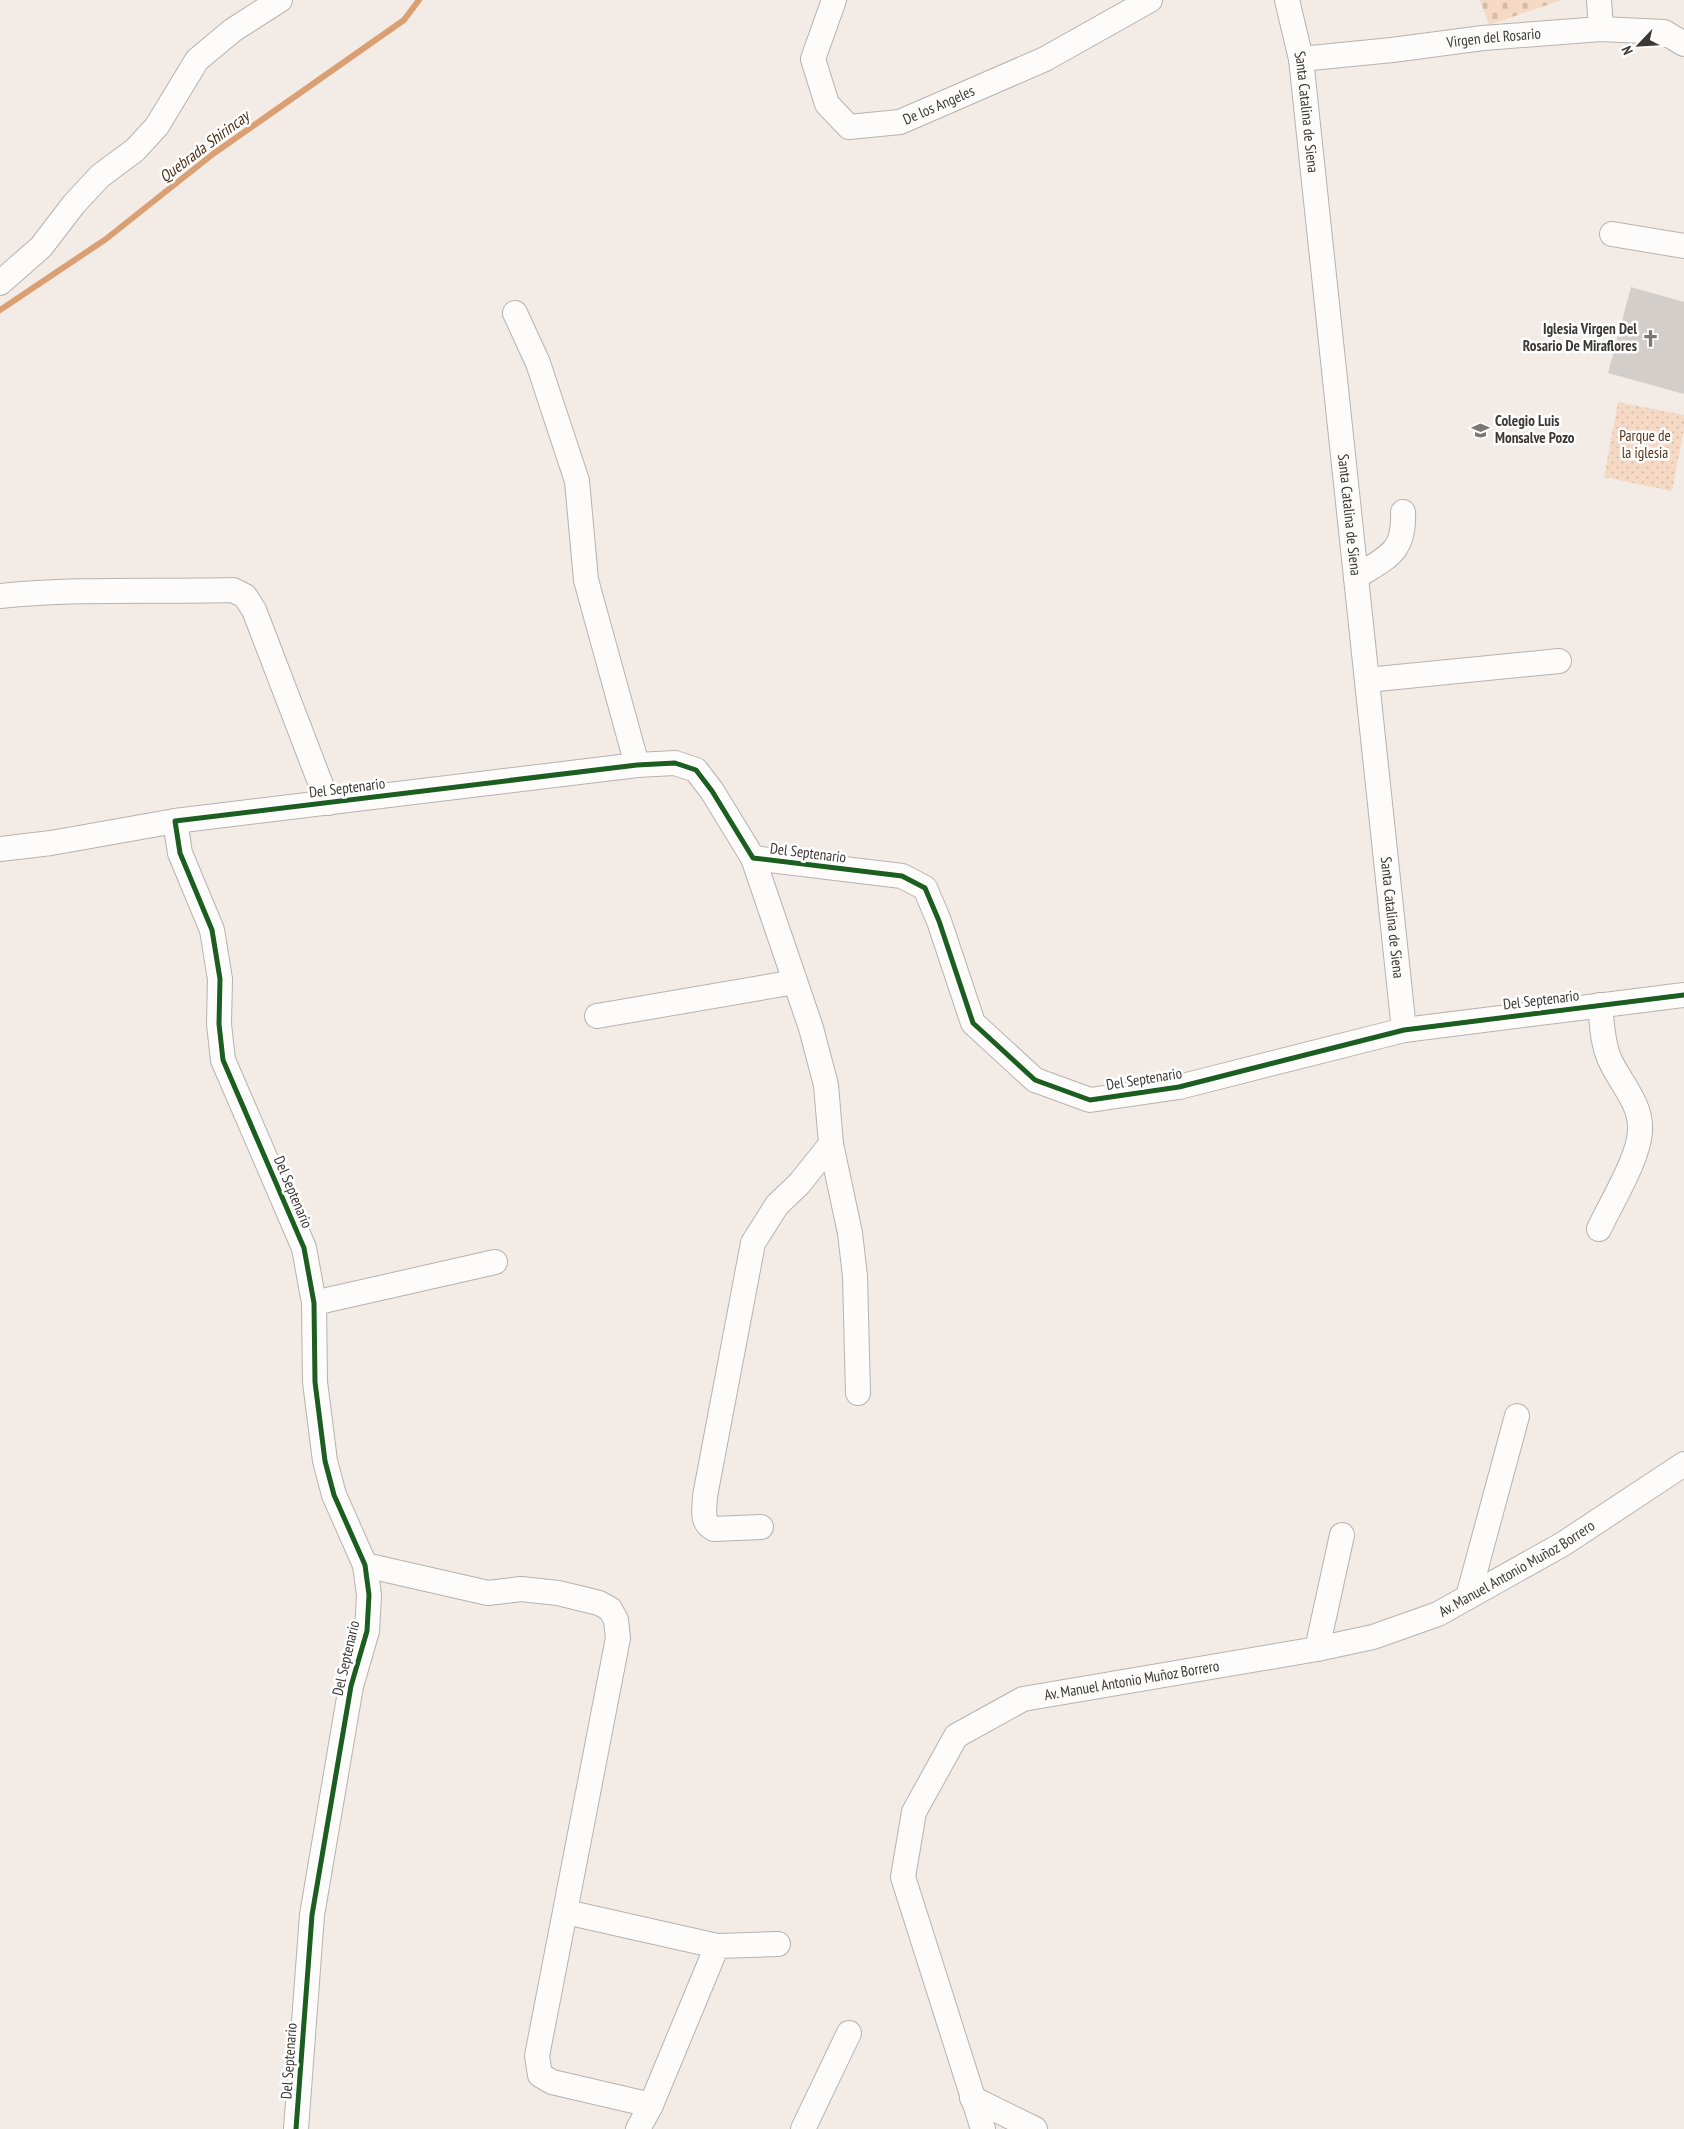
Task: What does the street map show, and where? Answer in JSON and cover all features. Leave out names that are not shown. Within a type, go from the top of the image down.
[{"type":"street","points":[[0,283],[41,247],[74,204],[100,176],[135,150],[157,126],[197,60],[233,30],[280,0]]},
{"type":"street","name":"De los Angeles","points":[[834,0],[813,60],[827,104],[849,127],[900,122],[1045,59],[1150,0]]},
{"type":"street","name":"Santa Catalina de Siena","points":[[1287,0],[1301,59],[1404,1030]]},
{"type":"street","points":[[1599,0],[1601,29]]},
{"type":"street","name":"Virgen del Rosario","points":[[1301,59],[1483,38],[1601,29],[1664,32],[1684,44]]},
{"type":"street","points":[[1612,234],[1684,246]]},
{"type":"street","points":[[515,313],[538,363],[576,481],[586,580],[637,765]]},
{"type":"street","points":[[1356,577],[1396,550],[1404,525],[1404,512]]},
{"type":"street","points":[[0,596],[54,590],[233,590],[245,596],[254,610],[328,803]]},
{"type":"street","points":[[1368,680],[1559,661]]},
{"type":"street","name":"Del Septenario","points":[[296,2129],[312,1915],[351,1686],[367,1632],[369,1595],[365,1565],[334,1495],[325,1461],[316,1382],[314,1303],[304,1248],[223,1060],[220,1024],[220,979],[212,930],[180,852],[175,821],[637,765],[675,763],[696,770],[712,791],[753,858],[902,876],[925,888],[939,921],[973,1023],[1035,1080],[1090,1100],[1179,1087],[1404,1030],[1684,995]]},
{"type":"street","points":[[0,849],[51,843],[175,821]]},
{"type":"street","points":[[753,858],[811,1028],[826,1085],[831,1144],[850,1233],[855,1276],[858,1393]]},
{"type":"street","points":[[597,1016],[795,982]]},
{"type":"street","points":[[1599,1229],[1631,1163],[1640,1131],[1638,1112],[1609,1058],[1603,1036],[1600,1005]]},
{"type":"street","points":[[761,1527],[714,1529],[707,1526],[704,1520],[705,1496],[753,1243],[777,1205],[800,1184],[831,1144]]},
{"type":"street","points":[[314,1303],[495,1262]]},
{"type":"street","points":[[1468,1597],[1517,1416]]},
{"type":"street","name":"Av. Manuel Antonio Muñoz Borrero","points":[[983,2129],[903,1877],[914,1812],[956,1736],[1023,1698],[1317,1649],[1373,1637],[1438,1614],[1563,1544],[1684,1464]]},
{"type":"street","points":[[1317,1649],[1342,1535]]},
{"type":"street","points":[[365,1565],[488,1594],[521,1589],[558,1593],[598,1603],[610,1609],[616,1620],[618,1638],[537,2056],[540,2076],[552,2082],[651,2105]]},
{"type":"street","points":[[566,1912],[717,1946],[778,1944]]},
{"type":"street","points":[[638,2129],[651,2105],[717,1946]]},
{"type":"street","points":[[803,2129],[849,2033]]},
{"type":"street","points":[[972,2098],[1035,2129]]},
{"type":"green space","points":[[1480,0],[1562,0],[1489,25]]},
{"type":"green space","name":"Parque de la iglesia","points":[[1618,402],[1684,415],[1684,429],[1672,491],[1604,477]]},
{"type":"building","name":"Iglesia Virgen Del Rosario De Miraflores","points":[[1631,287],[1684,302],[1684,394],[1608,373]]},
{"type":"waterway","name":"Quebrada Shirincay","points":[[0,310],[106,239],[213,154],[404,20],[419,0]]},
{"type":"cycle path","points":[[296,2129],[312,1915],[351,1686],[367,1631],[369,1595],[365,1565],[334,1495],[325,1461],[315,1382],[314,1303],[304,1248],[223,1060],[219,1024],[220,979],[212,930],[180,853],[175,821],[637,765],[675,763],[696,770],[712,791],[753,858],[902,876],[925,888],[939,921],[973,1023],[1035,1080],[1090,1100],[1179,1087],[1404,1030],[1684,995]]},
{"type":"place","name":"Iglesia Virgen Del Rosario De Miraflores","points":[[1651,338]]},
{"type":"place","name":"Colegio Luis Monsalve Pozo","points":[[1481,430]]}]
